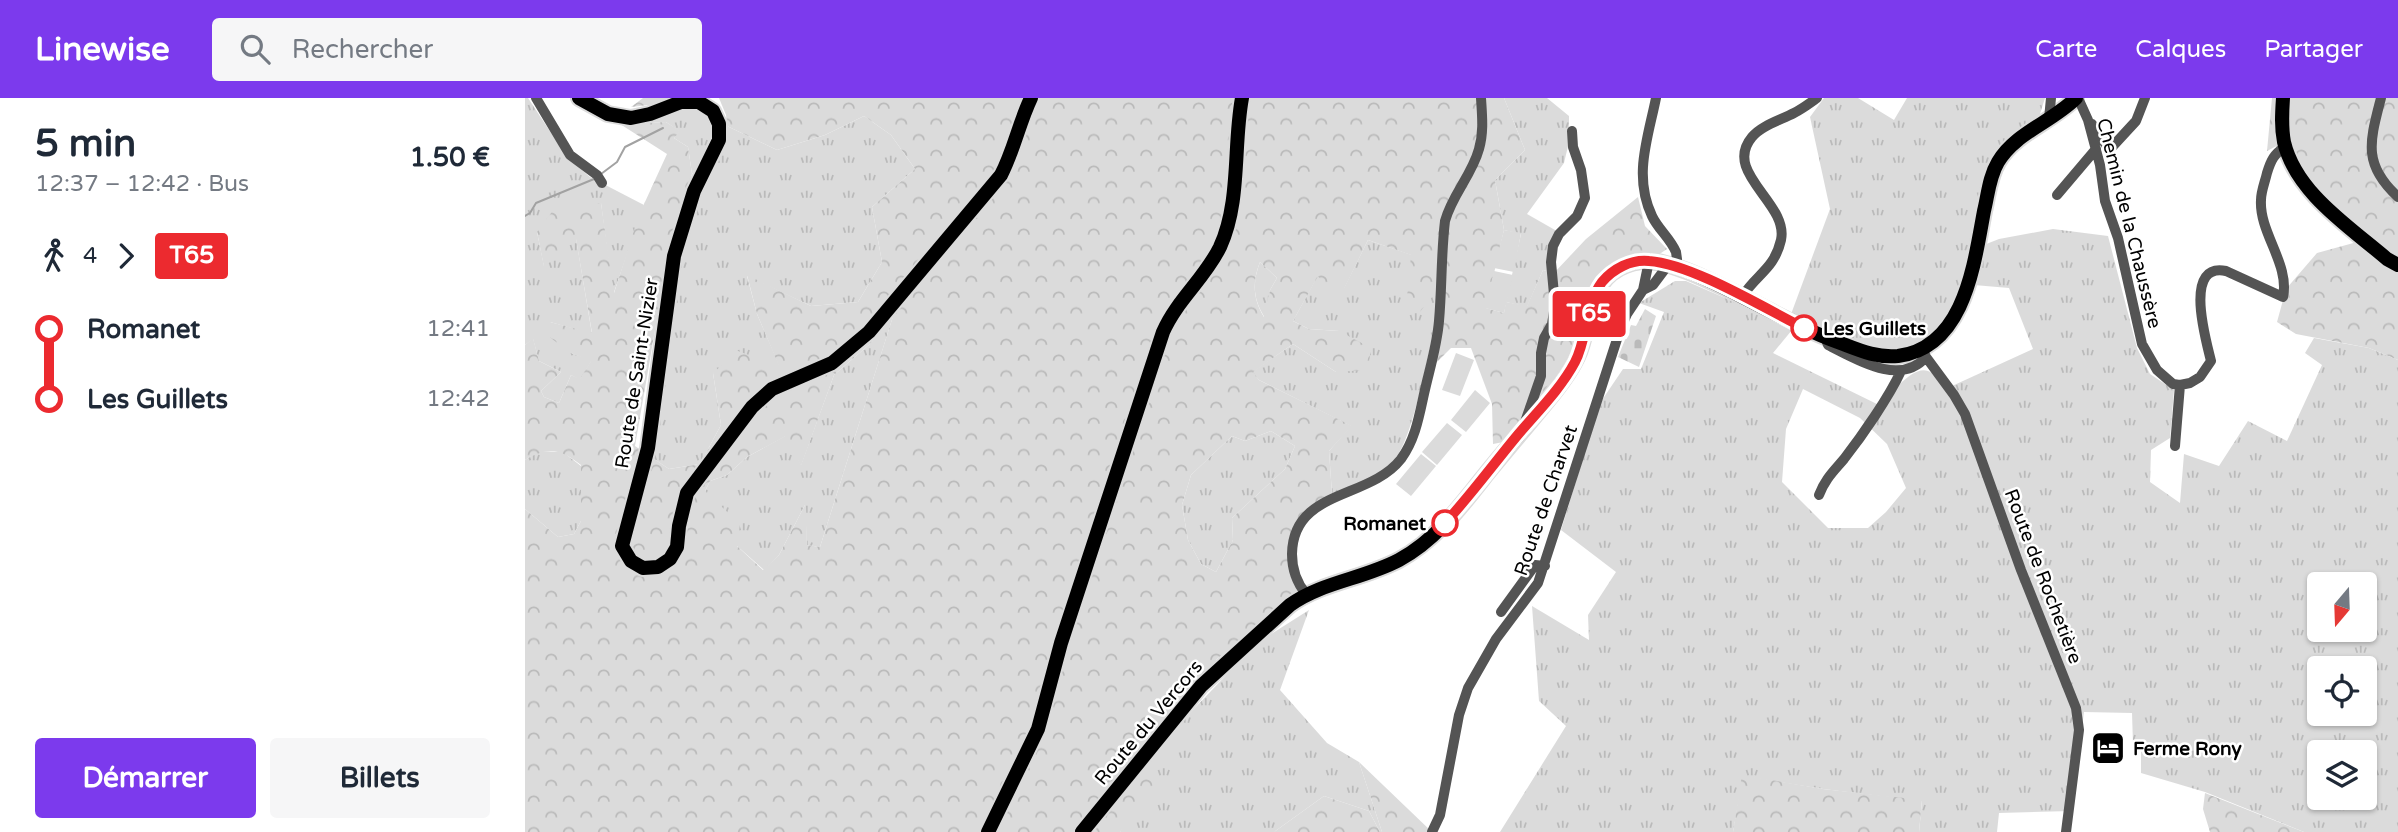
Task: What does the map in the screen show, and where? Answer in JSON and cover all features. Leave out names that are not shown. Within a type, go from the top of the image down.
[{"type":"main road","name":"Route de Saint-Nizier","points":[[579,98],[608,114],[631,118],[681,102],[699,102],[713,111],[719,124],[719,140],[694,191],[674,256],[648,448],[622,546],[631,561],[643,568],[658,567],[670,559],[677,547],[687,493],[752,407],[772,389],[832,363],[869,332],[1001,175],[1014,150],[1031,98]]},
{"type":"main road","points":[[988,832],[1038,729],[1061,643],[1163,332],[1178,304],[1214,257],[1227,228],[1243,98]]},
{"type":"main road","points":[[1649,261],[1671,266],[1826,338],[1882,356],[1924,352],[1946,330],[1963,298],[1997,164],[2011,146],[2077,98]]},
{"type":"main road","points":[[2283,98],[2281,122],[2285,147],[2297,173],[2311,192],[2398,265]]},
{"type":"main road","name":"Route du Vercors","points":[[1082,832],[1201,686],[1306,594],[1393,563],[1436,534],[1522,431],[1574,363],[1593,298],[1603,282],[1621,267],[1634,262],[1649,261]]},
{"type":"street","points":[[536,98],[570,155],[597,175],[602,183]]},
{"type":"street","points":[[1306,594],[1293,569],[1292,557],[1296,530],[1301,521],[1322,503],[1387,473],[1404,454],[1415,432],[1439,325],[1445,221],[1449,206],[1480,147],[1483,129],[1481,98]]},
{"type":"street","points":[[1656,98],[1643,153],[1642,175],[1644,194],[1652,217],[1676,252],[1677,259],[1671,266]]},
{"type":"street","points":[[1742,297],[1774,260],[1782,234],[1778,216],[1746,168],[1745,152],[1748,144],[1755,134],[1817,98]]},
{"type":"street","points":[[2049,119],[2051,98]]},
{"type":"street","name":"Chemin de la Chaussère","points":[[2077,98],[2088,120],[2096,149],[2105,201],[2118,239],[2142,344],[2157,370],[2173,384],[2180,385]]},
{"type":"street","points":[[2088,120],[2106,145],[2112,147],[2136,121],[2145,98]]},
{"type":"street","points":[[2381,98],[2371,137],[2372,156],[2381,180],[2398,197]]},
{"type":"street","points":[[1522,431],[1541,376],[1544,338],[1552,324],[1555,305],[1552,246],[1559,234],[1577,216],[1585,198],[1572,131]]},
{"type":"street","points":[[2175,446],[2180,385],[2200,377],[2211,361],[2199,289],[2206,276],[2218,270],[2226,271],[2283,297],[2284,288],[2275,250],[2266,229],[2261,201],[2271,162],[2277,151],[2285,147]]},
{"type":"street","points":[[2057,195],[2096,149]]},
{"type":"street","name":"Route de Charvet","points":[[1432,832],[1440,816],[1459,715],[1468,688],[1490,649],[1538,583],[1620,330],[1643,290],[1649,261]]},
{"type":"street","name":"Route de Charvet","points":[[1643,290],[1653,285],[1671,266]]},
{"type":"street","points":[[1826,338],[1828,345],[1880,368],[1901,370],[1915,367],[1924,352]]},
{"type":"street","name":"Route de Rochetière","points":[[1924,352],[1965,414],[2021,570],[2076,708],[2079,730],[2066,832]]},
{"type":"street","points":[[1819,495],[1825,480],[1849,451],[1901,370]]},
{"type":"street","points":[[1501,612],[1535,565],[1545,566]]},
{"type":"green space","points":[[525,98],[528,98],[567,157],[590,177],[644,205],[613,295],[601,203],[537,232],[544,266],[576,238],[592,334],[550,322],[571,353],[592,360],[580,380],[571,375],[559,403],[544,397],[541,391],[561,372],[539,361],[533,339],[525,345]]},
{"type":"green space","points":[[643,98],[674,98],[657,104],[631,107]]},
{"type":"green space","points":[[719,98],[1504,98],[1525,150],[1495,180],[1504,230],[1486,308],[1504,313],[1506,302],[1527,306],[1543,270],[1554,273],[1586,239],[1638,197],[1645,226],[1667,249],[1658,255],[1609,267],[1588,294],[1579,337],[1572,353],[1524,438],[1493,444],[1492,404],[1471,348],[1451,348],[1434,365],[1436,292],[1419,313],[1406,308],[1411,255],[1368,240],[1344,289],[1325,287],[1318,276],[1293,321],[1309,329],[1339,331],[1371,348],[1368,370],[1336,372],[1293,344],[1253,372],[1259,380],[1352,426],[1329,451],[1332,494],[1307,510],[1288,562],[1298,593],[1217,659],[1165,739],[1151,792],[1120,832],[525,832],[525,509],[558,537],[574,534],[581,521],[581,465],[554,451],[525,460],[525,345],[533,338],[539,361],[561,372],[541,391],[544,397],[559,403],[571,375],[580,379],[591,361],[571,353],[540,330],[550,322],[592,333],[576,239],[544,267],[537,232],[557,205],[601,203],[614,293],[639,215],[667,154],[620,124],[666,122],[680,131],[674,138],[688,147],[692,174],[668,255],[635,446],[669,469],[700,464],[721,425],[713,373],[738,351],[779,366],[757,314],[747,275],[811,306],[858,302],[882,262],[872,207],[915,169],[891,135],[864,116],[825,135],[777,150],[727,126]],"holes":[[[1260,262],[1277,278],[1270,290],[1264,317],[1255,290]],[[895,310],[820,547],[807,545],[806,503],[779,555],[763,570],[737,546],[740,524],[705,491],[710,481],[727,475],[747,457],[786,436],[801,466],[834,375],[871,343]],[[1271,431],[1295,446],[1285,469],[1232,518],[1233,540],[1216,572],[1201,564],[1188,540],[1182,505],[1191,475],[1232,436],[1245,441]]]},
{"type":"green space","points":[[1504,98],[1547,98],[1569,116],[1569,142],[1564,163],[1527,214],[1555,230],[1554,273],[1543,270],[1527,307],[1506,302],[1521,234],[1504,230],[1495,180],[1525,150]]},
{"type":"green space","points":[[1824,98],[1858,98],[1894,120],[1907,98],[2045,98],[2039,117],[2000,149],[1971,250],[1999,239],[2053,229],[2108,236],[2137,348],[2150,374],[2174,390],[2170,438],[2151,450],[2150,482],[2180,503],[2184,454],[2219,466],[2248,421],[2287,441],[2322,365],[2305,353],[2314,338],[2369,348],[2398,360],[2398,832],[2304,832],[2205,792],[2141,773],[2141,751],[2133,744],[2132,713],[2084,712],[2071,811],[1999,813],[1997,832],[1919,832],[1922,801],[1743,776],[1733,832],[1500,832],[1566,726],[1539,701],[1532,606],[1589,640],[1588,615],[1616,572],[1561,530],[1600,403],[1623,369],[1641,369],[1664,312],[1639,303],[1675,281],[1686,281],[1787,325],[1830,209],[1810,117]],"holes":[[[1974,285],[2009,288],[2033,349],[1952,386],[1945,386],[1935,375],[1922,370],[1902,382],[1881,406],[1773,353],[1792,330],[1876,361],[1901,363],[1928,352],[1951,334]],[[1803,389],[1860,418],[1887,444],[1906,488],[1868,528],[1828,528],[1782,482],[1786,429]]]},
{"type":"green space","points":[[2272,98],[2398,98],[2398,360],[2369,348],[2296,334],[2277,322],[2286,289],[2317,253],[2368,239],[2323,198],[2304,174],[2286,141],[2267,151]]},
{"type":"green space","points":[[691,107],[703,112],[713,127],[713,137],[705,156],[692,174],[688,147],[674,138],[679,131],[666,122],[645,123],[677,109]]},
{"type":"green space","points":[[864,116],[891,135],[915,169],[872,207],[882,262],[858,302],[811,306],[747,276],[757,314],[780,367],[713,373],[721,425],[700,464],[669,469],[651,457],[680,254],[691,206],[725,144],[727,126],[777,150],[825,135]]},
{"type":"green space","points":[[1504,230],[1521,233],[1514,272],[1494,268]]},
{"type":"green space","points":[[1368,240],[1412,255],[1436,291],[1438,308],[1415,411],[1401,449],[1381,472],[1332,494],[1329,451],[1351,426],[1259,380],[1252,372],[1293,344],[1336,372],[1339,331],[1309,329],[1293,321],[1318,275],[1344,288]]},
{"type":"green space","points":[[1260,262],[1277,278],[1270,290],[1265,318],[1255,291]]},
{"type":"green space","points":[[1494,271],[1513,275],[1504,313],[1485,308]]},
{"type":"green space","points":[[896,307],[820,547],[807,545],[805,505],[779,555],[764,570],[737,546],[705,491],[710,481],[727,475],[747,457],[787,435],[801,465],[834,375],[871,343]]},
{"type":"green space","points":[[1645,309],[1656,316],[1639,367],[1618,357],[1631,325],[1636,326]]},
{"type":"green space","points":[[1456,353],[1474,360],[1460,396],[1442,390]]},
{"type":"green space","points":[[1475,390],[1490,403],[1466,432],[1451,420]]},
{"type":"green space","points":[[1447,423],[1462,435],[1437,465],[1422,452]]},
{"type":"green space","points":[[1271,431],[1295,446],[1285,469],[1232,518],[1233,540],[1216,572],[1201,564],[1188,540],[1182,505],[1191,475],[1232,436],[1245,441]]},
{"type":"green space","points":[[539,451],[563,452],[581,466],[581,521],[574,534],[558,537],[525,509],[525,460]]},
{"type":"green space","points":[[1421,454],[1436,466],[1411,496],[1396,484]]},
{"type":"green space","points":[[1309,610],[1280,690],[1327,743],[1359,762],[1382,832],[1369,811],[1324,796],[1274,832],[1120,832],[1165,739],[1257,643]]},
{"type":"green space","points":[[1359,762],[1432,832],[1382,832]]},
{"type":"green space","points":[[1742,775],[1823,789],[1922,800],[1919,832],[1733,832]]},
{"type":"green space","points":[[2205,793],[2304,832],[2210,832],[2203,809]]},
{"type":"green space","points":[[1324,796],[1369,811],[1380,832],[1274,832]]},
{"type":"waterway","points":[[601,174],[617,162],[625,147],[663,128]]},
{"type":"waterway","points":[[525,216],[536,203],[594,179]]},
{"type":"bus line","name":"T65","points":[[1445,523],[1570,370],[1580,350],[1593,298],[1615,270],[1641,261],[1668,265],[1711,282],[1804,328]]},
{"type":"place","name":"Les Guillets","points":[[1804,328]]},
{"type":"place","name":"Romanet","points":[[1445,523]]},
{"type":"place","name":"Ferme Rony","points":[[2108,748]]}]
